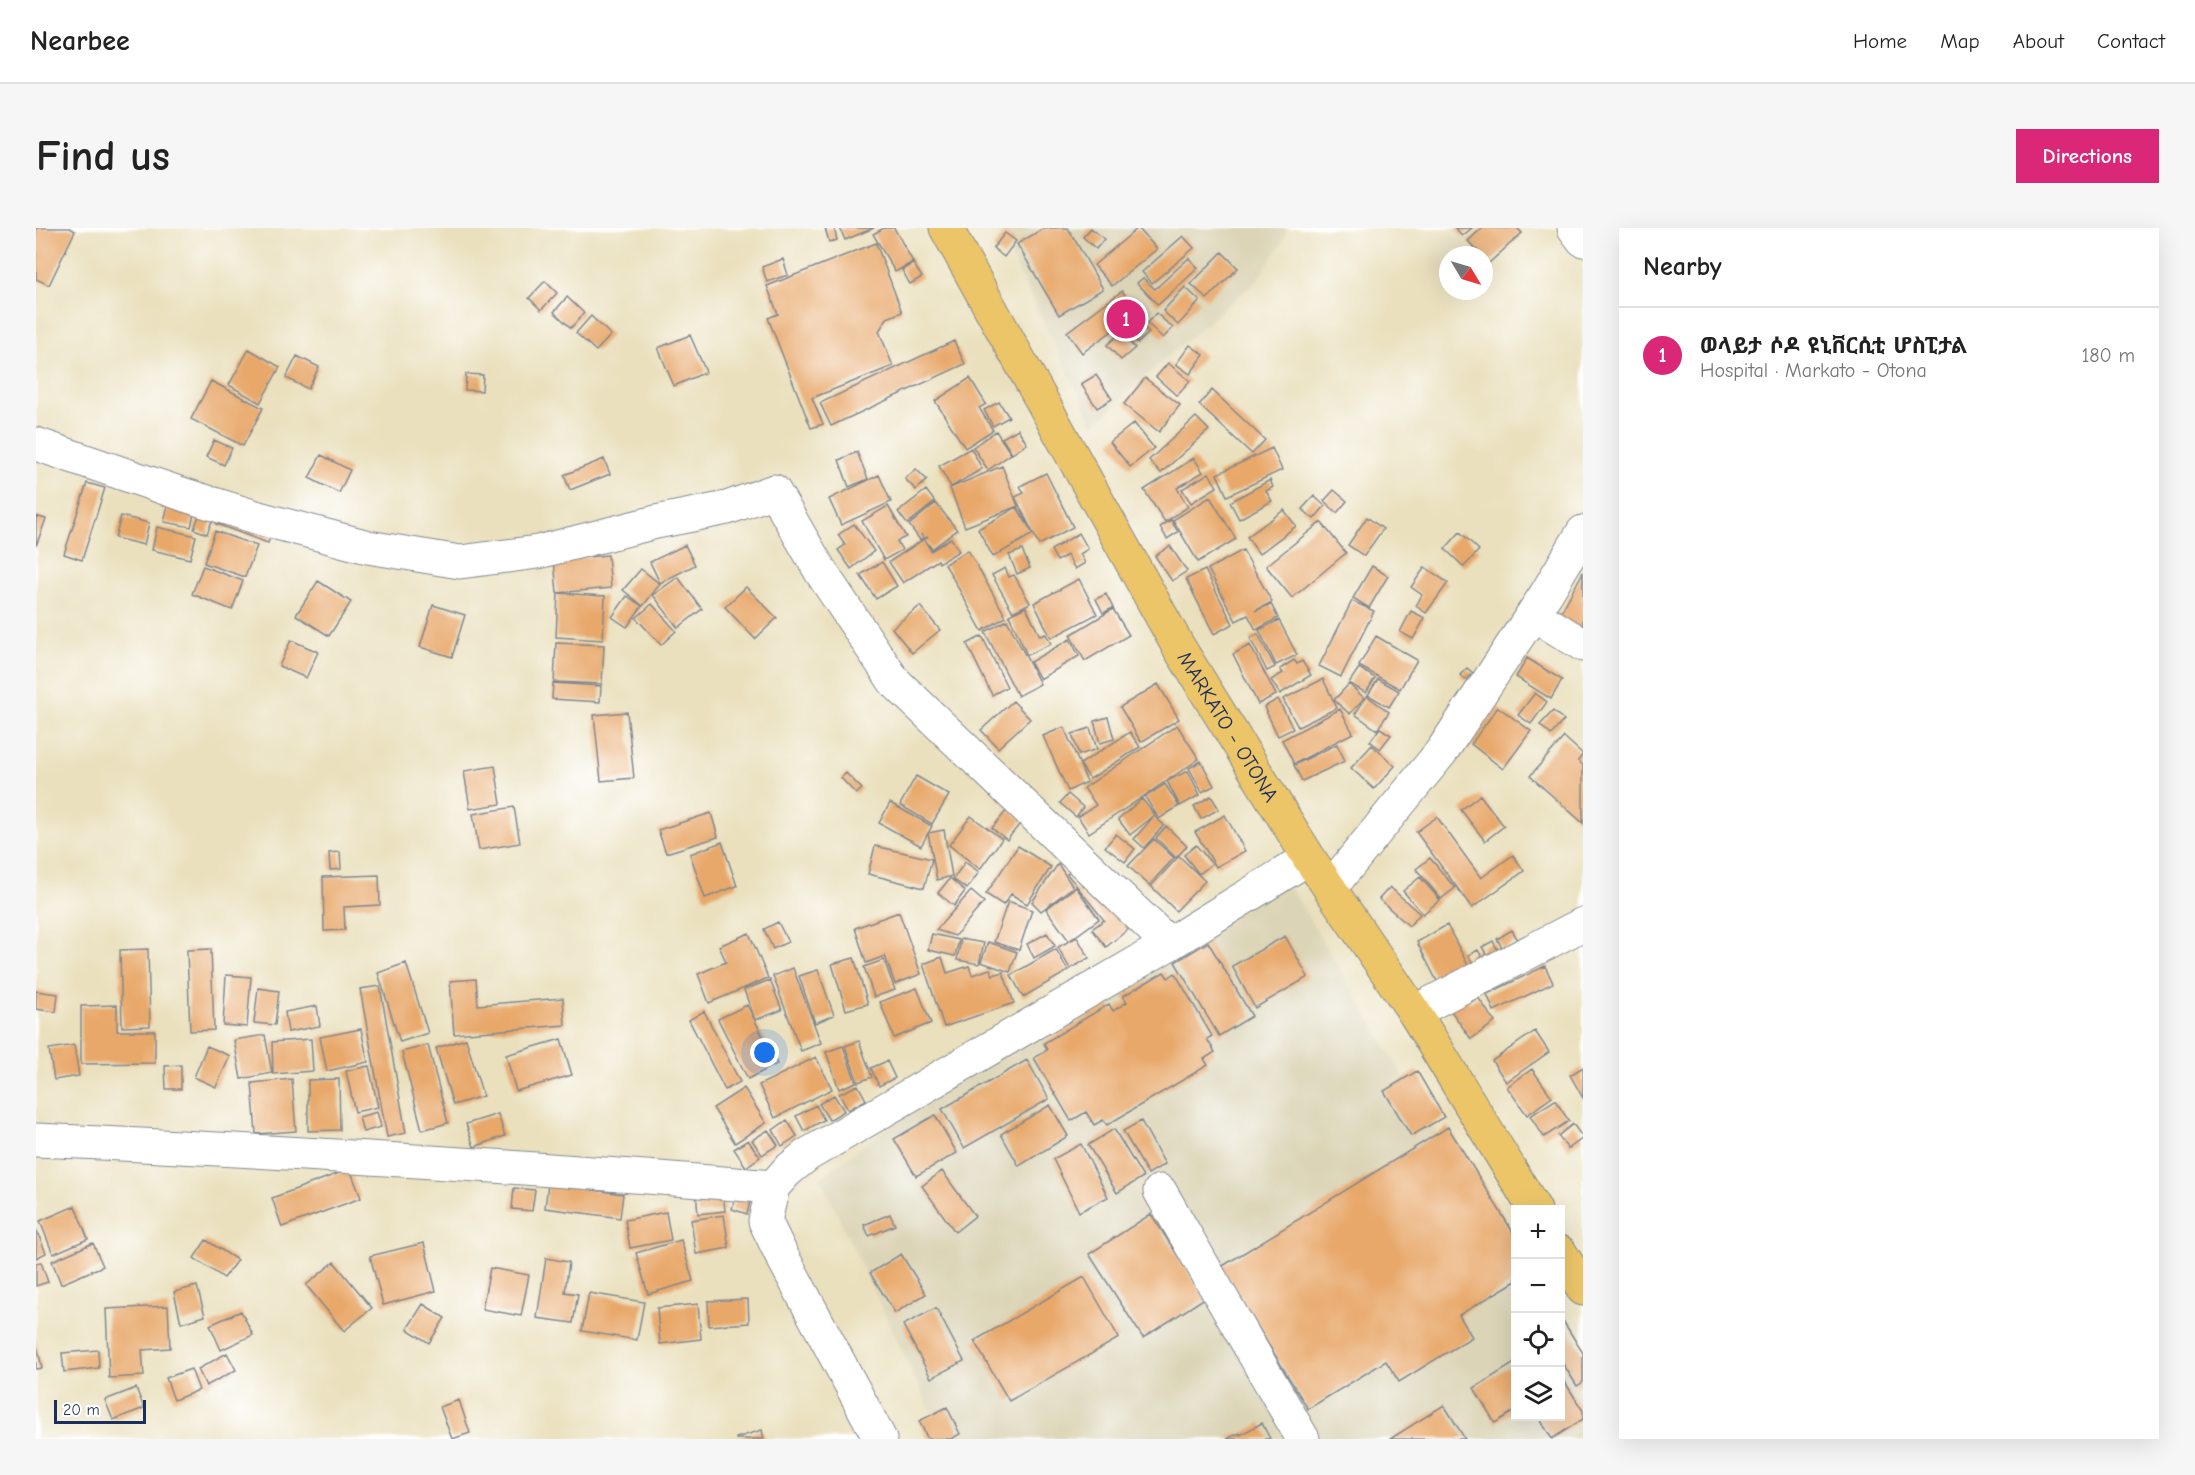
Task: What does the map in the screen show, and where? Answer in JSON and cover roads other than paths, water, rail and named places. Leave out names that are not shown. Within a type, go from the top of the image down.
[{"type":"main road","name":"MARKATO - OTONA","points":[[946,228],[1178,646],[1309,858],[1414,1012],[1533,1205]]},
{"type":"main road","points":[[1564,1259],[1583,1289]]},
{"type":"street","points":[[1574,228],[1583,240]]},
{"type":"street","points":[[36,444],[262,519],[368,547],[460,562],[538,552],[656,522],[727,508],[774,491],[821,572],[894,681],[1169,944]]},
{"type":"street","points":[[1330,888],[1442,751],[1533,614],[1583,532]]},
{"type":"street","points":[[1533,614],[1583,645]]},
{"type":"street","points":[[880,1439],[765,1221],[773,1187],[787,1171],[807,1155],[1169,944],[1309,858]]},
{"type":"street","points":[[1414,1012],[1583,924]]},
{"type":"street","points":[[36,1140],[447,1162],[773,1187]]},
{"type":"street","points":[[1160,1191],[1304,1439]]},
{"type":"place","name":"ወላይታ ሶዶ ዩኒቨርሲቲ ሆስፒታል","points":[[1126,319]]}]
